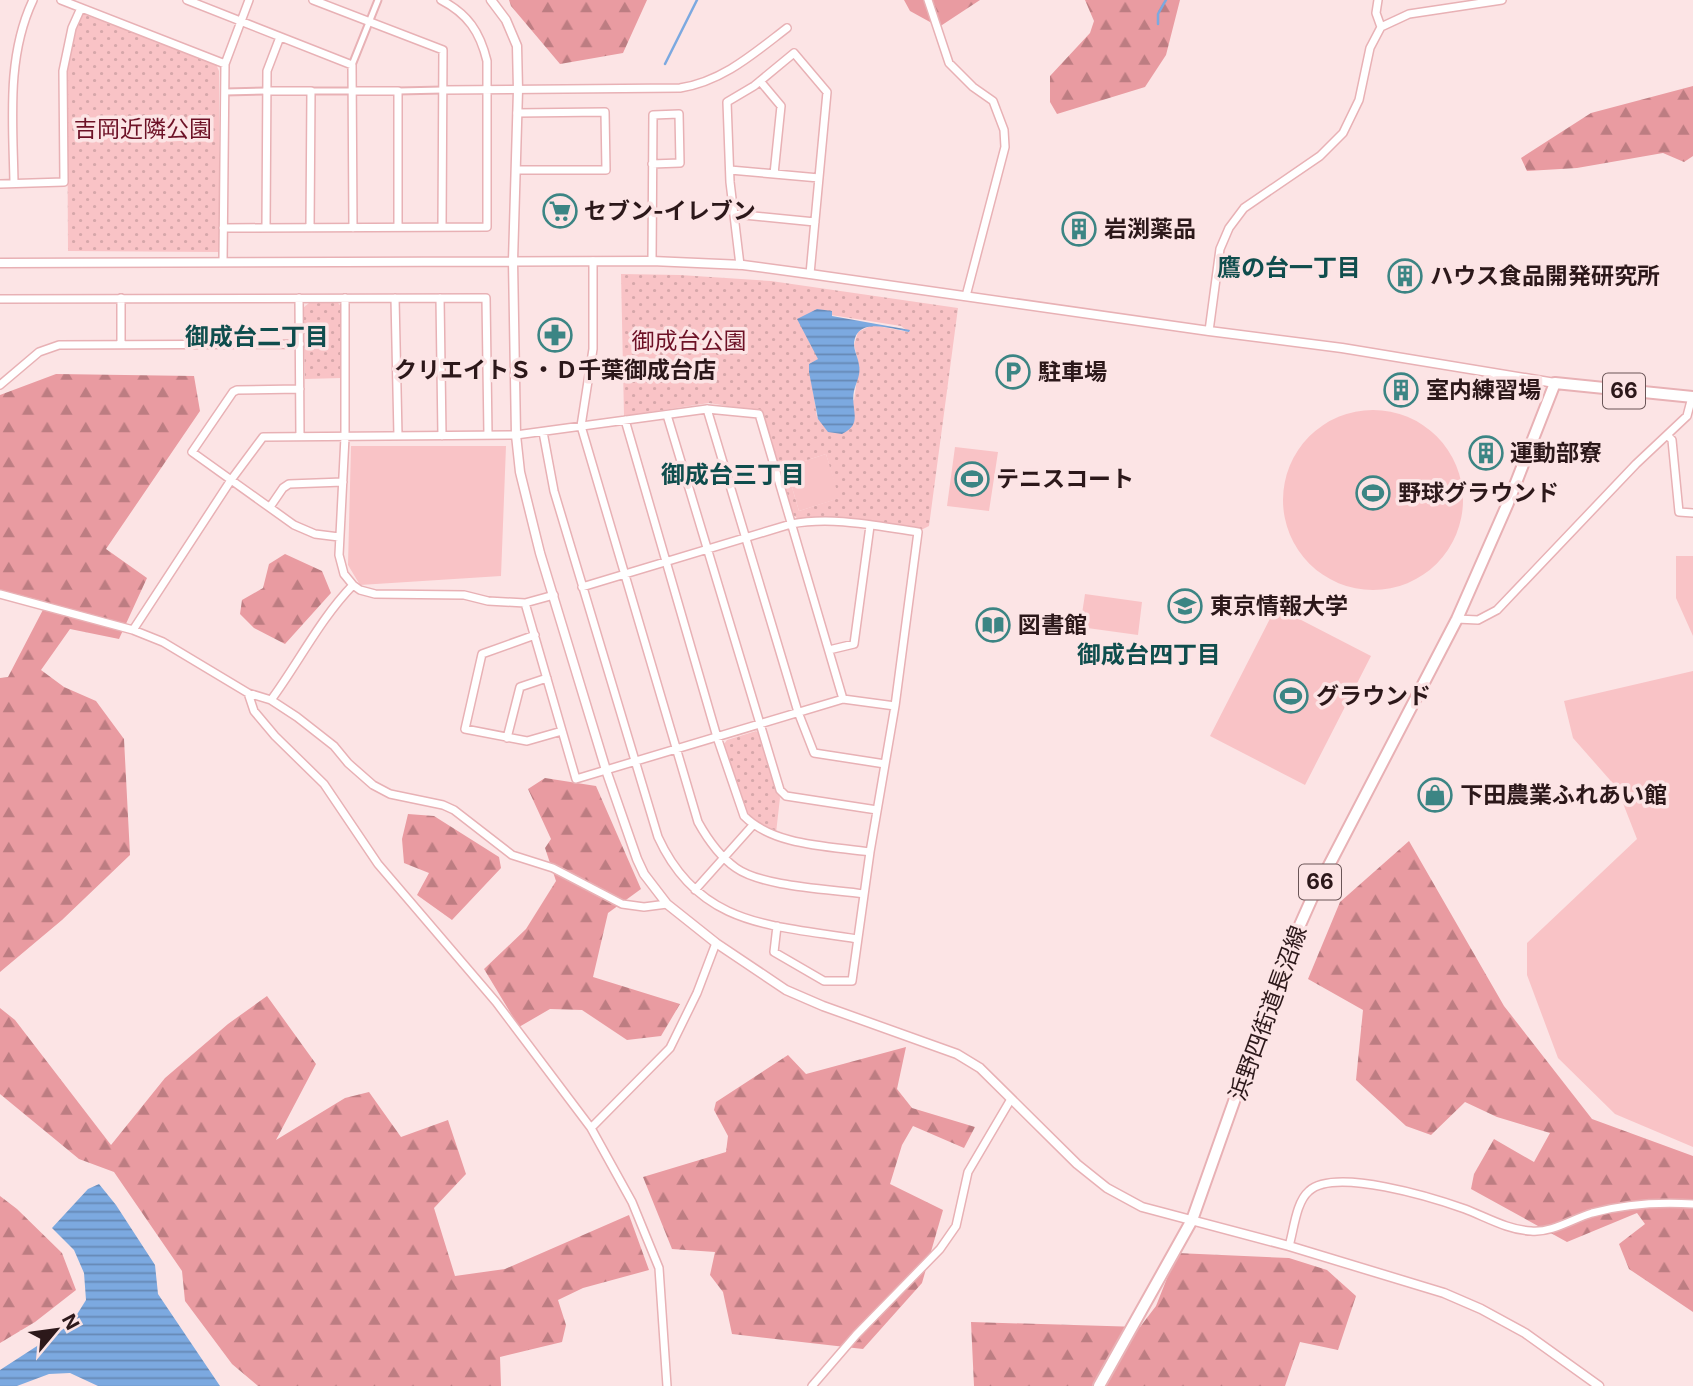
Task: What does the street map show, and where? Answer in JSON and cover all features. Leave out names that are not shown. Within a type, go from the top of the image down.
[{"type":"main road","name":"66","points":[[1555,383],[1693,397]]},
{"type":"main road","name":"浜野四街道長沼線","points":[[1100,1386],[1192,1220],[1283,963],[1312,898],[1457,618],[1508,503],[1555,383]]},
{"type":"street","points":[[13,183],[12,81],[26,15],[33,0]]},
{"type":"street","points":[[61,0],[83,4],[225,64]]},
{"type":"street","points":[[187,0],[352,65]]},
{"type":"street","points":[[223,262],[225,64],[249,0]]},
{"type":"street","points":[[313,0],[443,50],[442,227]]},
{"type":"street","points":[[353,228],[352,65],[378,0]]},
{"type":"street","points":[[223,228],[487,227],[487,61],[482,41],[464,14],[441,0]]},
{"type":"street","points":[[491,0],[506,20],[517,46],[513,261],[516,435],[520,472],[528,511],[606,770],[637,859],[644,874],[667,904],[716,943],[786,990],[957,1054],[980,1068],[1077,1164],[1107,1188],[1142,1207],[1407,1281],[1481,1309],[1525,1333],[1600,1386]]},
{"type":"street","points":[[928,0],[949,63],[973,87],[993,101],[1004,130],[1005,147],[966,296]]},
{"type":"street","points":[[1378,0],[1376,12],[1381,27]]},
{"type":"street","points":[[1209,331],[1220,249],[1229,228],[1244,208],[1320,156],[1343,133],[1359,100],[1370,48],[1381,27],[1409,15],[1502,0]]},
{"type":"street","points":[[0,184],[64,182],[63,71],[72,28],[83,4]]},
{"type":"street","points":[[225,92],[680,88],[700,85],[728,72],[787,28]]},
{"type":"street","points":[[265,228],[267,71],[280,37]]},
{"type":"street","points":[[740,265],[730,170],[727,102],[760,81],[794,53],[827,92],[810,274]]},
{"type":"street","points":[[760,81],[781,106],[774,174]]},
{"type":"street","points":[[310,91],[310,228]]},
{"type":"street","points":[[398,91],[398,228]]},
{"type":"street","points":[[516,170],[606,170],[605,112],[517,113]]},
{"type":"street","points":[[652,163],[680,163],[679,114],[653,115],[652,163],[652,261]]},
{"type":"street","points":[[730,170],[819,178]]},
{"type":"street","points":[[734,214],[815,222]]},
{"type":"street","points":[[593,261],[593,349],[581,426],[698,822],[707,839],[737,869],[763,880],[864,894]]},
{"type":"street","points":[[0,263],[652,261],[740,265],[1342,348],[1555,383]]},
{"type":"street","points":[[121,298],[121,344]]},
{"type":"street","points":[[299,298],[300,436]]},
{"type":"street","points":[[345,298],[345,437],[339,537],[341,565],[353,585],[375,594],[464,595],[488,601],[526,603],[554,595]]},
{"type":"street","points":[[395,298],[398,436]]},
{"type":"street","points":[[440,298],[442,436]]},
{"type":"street","points":[[0,299],[486,299],[488,436]]},
{"type":"street","points":[[0,385],[31,358],[50,348],[121,344],[300,344]]},
{"type":"street","points":[[300,389],[237,390],[230,395],[192,452],[304,531],[339,537]]},
{"type":"street","points":[[1457,618],[1478,620],[1497,610],[1687,416],[1693,397]]},
{"type":"street","points":[[133,630],[231,480],[263,437],[516,435],[707,409],[759,414],[843,699]]},
{"type":"street","points":[[707,409],[798,712],[814,753],[885,764]]},
{"type":"street","points":[[667,415],[782,794],[877,810]]},
{"type":"street","points":[[625,420],[718,737],[744,816],[753,825],[777,837],[870,852]]},
{"type":"street","points":[[543,432],[554,491],[582,587],[658,837],[667,857],[681,877],[722,910],[777,926],[857,939]]},
{"type":"street","points":[[1667,435],[1672,440],[1679,512],[1693,513]]},
{"type":"street","points":[[270,508],[283,488],[289,484],[343,482]]},
{"type":"street","points":[[582,587],[746,537],[813,520],[918,533],[895,706],[870,852],[852,981],[824,981],[774,952],[777,926]]},
{"type":"street","points":[[829,650],[854,644],[870,526]]},
{"type":"street","points":[[271,700],[323,620],[353,585]]},
{"type":"street","points":[[0,594],[133,630],[163,642],[248,693],[271,700],[316,731],[373,785],[390,794],[443,805],[454,810],[512,855],[553,868],[622,904],[644,907],[667,904]]},
{"type":"street","points":[[526,603],[576,779],[843,699],[895,706]]},
{"type":"street","points":[[535,635],[482,654],[465,729],[527,741],[562,731]]},
{"type":"street","points":[[508,738],[520,687],[547,678]]},
{"type":"street","points":[[248,693],[254,711],[275,736],[324,784],[378,864],[496,1002],[591,1128],[632,1202],[659,1268],[667,1386]]},
{"type":"street","points":[[695,890],[753,825]]},
{"type":"street","points":[[591,1128],[670,1048],[697,993],[716,943]]},
{"type":"street","points":[[812,1386],[856,1335],[940,1249],[956,1226],[968,1172],[1011,1099]]},
{"type":"street","points":[[1289,1246],[1307,1192],[1340,1181],[1374,1185],[1435,1200],[1512,1228],[1530,1231],[1546,1230],[1592,1213],[1629,1205],[1693,1204]]},
{"type":"green space","points":[[509,0],[647,0],[623,53],[560,64],[511,6]]},
{"type":"green space","points":[[904,0],[980,0],[939,27],[910,11]]},
{"type":"green space","points":[[1085,0],[1180,0],[1166,55],[1145,87],[1057,114],[1050,102],[1050,76],[1090,33],[1094,21]]},
{"type":"green space","name":"吉岡近隣公園","points":[[83,14],[216,64],[219,71],[219,252],[68,251],[67,71],[75,32]]},
{"type":"green space","points":[[1693,86],[1693,156],[1684,162],[1663,153],[1577,168],[1527,171],[1521,158],[1591,113]]},
{"type":"green space","name":"御成台公園","points":[[621,274],[771,281],[958,308],[929,526],[921,530],[860,522],[798,519],[793,515],[763,412],[709,403],[624,416]],"holes":[[[831,315],[901,326],[909,332],[872,325],[858,332],[854,345],[859,365],[854,400],[817,417],[809,364],[819,359]],[[826,454],[839,498],[799,511],[786,467]]]},
{"type":"green space","points":[[337,302],[341,306],[342,378],[305,379],[303,308],[309,303]]},
{"type":"green space","points":[[56,374],[194,376],[200,411],[106,549],[147,578],[119,639],[70,629],[41,670],[64,687],[96,701],[124,739],[130,855],[62,920],[0,972],[0,678],[8,677],[47,602],[0,590],[0,395]]},
{"type":"green space","name":"野球グラウンド","points":[[1373,410],[1407,417],[1437,436],[1456,466],[1463,500],[1456,534],[1437,564],[1407,583],[1373,590],[1339,583],[1309,564],[1290,534],[1283,500],[1290,466],[1309,436],[1339,417]]},
{"type":"green space","points":[[351,446],[506,446],[501,576],[360,585],[348,565]]},
{"type":"green space","name":"テニスコート","points":[[955,447],[998,452],[989,511],[947,506]]},
{"type":"green space","points":[[826,454],[840,498],[799,511],[786,467]]},
{"type":"green space","points":[[285,554],[322,571],[331,593],[285,644],[254,628],[240,614],[242,600],[263,588],[269,564]]},
{"type":"green space","points":[[1676,556],[1693,556],[1693,636],[1676,598]]},
{"type":"green space","points":[[1085,594],[1142,602],[1138,635],[1080,627]]},
{"type":"green space","name":"グラウンド","points":[[1276,607],[1371,656],[1305,785],[1210,736]]},
{"type":"green space","points":[[1693,671],[1693,1147],[1615,1114],[1558,1058],[1527,975],[1527,943],[1637,839],[1617,788],[1573,738],[1564,701]]},
{"type":"green space","points":[[756,731],[760,734],[780,798],[776,833],[763,828],[745,810],[738,798],[724,744],[727,740]]},
{"type":"green space","points":[[545,778],[596,786],[641,889],[608,913],[593,977],[680,1004],[661,1036],[627,1040],[582,1010],[550,1009],[519,1027],[484,969],[526,929],[556,881],[545,848],[551,839],[528,789]]},
{"type":"green space","points":[[408,814],[434,816],[499,857],[501,868],[452,920],[417,895],[429,873],[404,863],[402,839]]},
{"type":"green space","points":[[1409,841],[1504,1006],[1592,1119],[1693,1156],[1693,1312],[1629,1269],[1619,1244],[1645,1224],[1637,1213],[1567,1242],[1471,1189],[1474,1174],[1494,1139],[1534,1162],[1550,1133],[1497,1117],[1465,1102],[1431,1135],[1406,1126],[1356,1080],[1363,1010],[1308,979],[1340,902]]},
{"type":"green space","points":[[267,996],[316,1064],[276,1140],[345,1098],[369,1092],[401,1137],[448,1120],[466,1174],[434,1208],[455,1276],[505,1269],[629,1215],[649,1270],[583,1288],[558,1300],[566,1325],[562,1342],[500,1357],[501,1386],[258,1386],[232,1364],[185,1301],[182,1271],[114,1172],[79,1159],[0,1094],[0,1008],[15,1020],[111,1145],[165,1078],[228,1024]]},
{"type":"green space","points":[[906,1047],[897,1089],[912,1108],[975,1127],[964,1148],[913,1126],[902,1145],[890,1184],[943,1210],[922,1283],[863,1349],[732,1334],[723,1292],[710,1275],[715,1252],[672,1249],[643,1177],[726,1152],[728,1136],[714,1110],[716,1102],[788,1055],[806,1074]]},
{"type":"green space","points":[[0,1196],[62,1253],[76,1290],[35,1322],[0,1343]]},
{"type":"green space","points":[[1177,1253],[1289,1258],[1327,1270],[1356,1296],[1338,1350],[1300,1342],[1285,1386],[974,1386],[971,1322],[1140,1327],[1156,1306]]},
{"type":"water","points":[[817,309],[832,311],[832,316],[910,330],[909,332],[876,326],[861,330],[856,335],[854,347],[859,375],[853,398],[855,416],[853,426],[842,434],[828,432],[818,419],[809,364],[818,359],[797,319]]},
{"type":"water","points":[[99,1184],[155,1265],[158,1294],[220,1386],[98,1386],[70,1373],[49,1374],[17,1386],[0,1386],[0,1370],[71,1324],[86,1300],[84,1273],[74,1250],[52,1228],[88,1189]]},
{"type":"waterway","points":[[665,64],[697,0]]},
{"type":"waterway","points":[[1158,24],[1158,14],[1166,0]]},
{"type":"place","name":"セブン-イレブン","points":[[560,211]]},
{"type":"place","name":"岩渕薬品","points":[[1079,229]]},
{"type":"place","name":"ハウス食品開発研究所","points":[[1405,276]]},
{"type":"place","name":"クリエイトＳ・Ｄ千葉御成台店","points":[[555,335]]},
{"type":"place","name":"駐車場","points":[[1013,372]]},
{"type":"place","name":"室内練習場","points":[[1401,390]]},
{"type":"place","name":"運動部寮","points":[[1486,453]]},
{"type":"place","name":"テニスコート","points":[[972,479]]},
{"type":"place","name":"野球グラウンド","points":[[1373,493]]},
{"type":"place","name":"東京情報大学","points":[[1185,606]]},
{"type":"place","name":"図書館","points":[[993,625]]},
{"type":"place","name":"グラウンド","points":[[1291,696]]},
{"type":"place","name":"下田農業ふれあい館","points":[[1435,795]]},
{"type":"district","name":"鷹の台一丁目","points":[[1289,268]]},
{"type":"district","name":"御成台二丁目","points":[[257,337]]},
{"type":"district","name":"御成台三丁目","points":[[733,475]]},
{"type":"district","name":"御成台四丁目","points":[[1149,655]]}]
